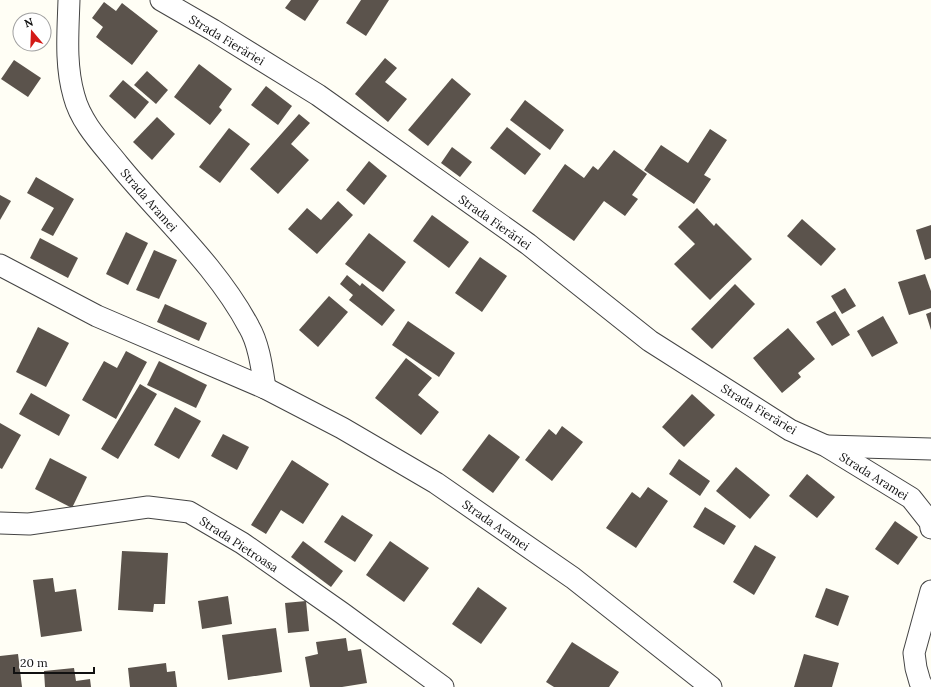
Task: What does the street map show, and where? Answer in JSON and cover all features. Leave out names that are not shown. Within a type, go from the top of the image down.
[{"type":"street","name":"Strada Aramei","points":[[69,0],[67,59],[74,97],[82,115],[92,132],[136,186],[219,279],[250,328],[260,360],[265,388]]},
{"type":"street","name":"Strada Fierăriei","points":[[161,0],[213,30],[318,95],[528,244],[650,341],[790,430],[826,446]]},
{"type":"street","name":"Strada Aramei","points":[[0,265],[97,316],[265,388],[342,428],[436,483],[574,578],[711,687]]},
{"type":"street","name":"Strada Aramei","points":[[826,446],[911,498],[930,522],[931,528]]},
{"type":"street","points":[[826,446],[931,449]]},
{"type":"street","name":"Strada Pietroasa","points":[[0,523],[29,524],[148,507],[189,512],[248,548],[342,613],[443,687]]},
{"type":"street","points":[[921,685],[914,653],[931,591]]},
{"type":"building","points":[[291,0],[319,0],[305,21],[285,8]]},
{"type":"building","points":[[361,0],[389,0],[366,36],[346,23]]},
{"type":"building","points":[[104,2],[116,11],[122,3],[158,31],[132,65],[96,37],[103,27],[92,18]]},
{"type":"building","points":[[385,58],[397,68],[385,82],[407,99],[388,122],[355,94]]},
{"type":"building","points":[[14,60],[41,78],[28,97],[1,79]]},
{"type":"building","points":[[199,64],[232,89],[219,107],[222,110],[210,125],[174,97]]},
{"type":"building","points":[[147,71],[168,90],[156,104],[134,85]]},
{"type":"building","points":[[452,78],[471,94],[428,146],[408,130]]},
{"type":"building","points":[[123,80],[149,102],[135,119],[109,96]]},
{"type":"building","points":[[266,86],[292,106],[278,125],[251,105]]},
{"type":"building","points":[[525,100],[564,130],[550,150],[510,120]]},
{"type":"building","points":[[299,114],[310,123],[291,144],[309,160],[278,194],[250,169]]},
{"type":"building","points":[[157,117],[175,134],[152,160],[133,142]]},
{"type":"building","points":[[507,127],[541,154],[525,175],[490,148]]},
{"type":"building","points":[[229,128],[250,144],[220,183],[199,167]]},
{"type":"building","points":[[710,129],[727,140],[704,175],[711,179],[694,204],[644,170],[661,145],[688,163]]},
{"type":"building","points":[[452,147],[472,162],[460,177],[441,163]]},
{"type":"building","points":[[614,150],[647,174],[632,195],[638,199],[625,216],[604,201],[574,241],[532,211],[565,164],[584,178],[593,166],[598,170]]},
{"type":"building","points":[[369,161],[387,176],[364,205],[346,190]]},
{"type":"building","points":[[36,177],[74,199],[53,236],[41,230],[54,208],[27,193]]},
{"type":"building","points":[[0,195],[11,201],[0,220]]},
{"type":"building","points":[[338,201],[353,215],[317,254],[288,229],[307,208],[321,220]]},
{"type":"building","points":[[697,208],[714,226],[716,223],[752,259],[710,300],[674,264],[695,244],[678,227]]},
{"type":"building","points":[[432,215],[469,242],[449,268],[413,241]]},
{"type":"building","points":[[802,219],[836,249],[821,266],[787,236]]},
{"type":"building","points":[[931,225],[931,258],[925,260],[916,230]]},
{"type":"building","points":[[126,232],[148,243],[128,285],[106,274]]},
{"type":"building","points":[[369,233],[406,262],[383,292],[345,264]]},
{"type":"building","points":[[40,238],[78,258],[68,278],[30,258]]},
{"type":"building","points":[[154,250],[177,260],[159,299],[136,290]]},
{"type":"building","points":[[480,257],[507,276],[482,312],[455,293]]},
{"type":"building","points":[[925,274],[931,291],[931,308],[909,315],[898,282]]},
{"type":"building","points":[[347,275],[360,286],[362,283],[395,310],[382,326],[349,300],[353,295],[340,284]]},
{"type":"building","points":[[735,284],[755,304],[712,349],[691,329]]},
{"type":"building","points":[[845,288],[856,306],[842,314],[831,296]]},
{"type":"building","points":[[329,296],[348,312],[318,347],[299,330]]},
{"type":"building","points":[[165,304],[207,323],[199,341],[157,322]]},
{"type":"building","points":[[835,311],[850,335],[832,346],[816,322]]},
{"type":"building","points":[[931,312],[931,330],[926,314]]},
{"type":"building","points":[[883,316],[898,343],[872,357],[857,331]]},
{"type":"building","points":[[408,321],[455,353],[439,377],[392,345]]},
{"type":"building","points":[[38,327],[69,343],[46,387],[16,372]]},
{"type":"building","points":[[788,328],[815,359],[798,373],[801,377],[782,393],[753,358]]},
{"type":"building","points":[[126,351],[147,362],[116,419],[82,400],[104,361],[117,368]]},
{"type":"building","points":[[406,358],[432,378],[418,395],[439,412],[421,435],[375,398]]},
{"type":"building","points":[[159,361],[207,385],[196,408],[147,385]]},
{"type":"building","points":[[140,384],[157,394],[118,459],[101,449]]},
{"type":"building","points":[[31,393],[70,415],[59,436],[19,414]]},
{"type":"building","points":[[692,394],[715,415],[684,447],[662,427]]},
{"type":"building","points":[[175,407],[201,421],[179,459],[154,445]]},
{"type":"building","points":[[0,423],[21,435],[2,469],[0,468]]},
{"type":"building","points":[[562,426],[583,442],[552,481],[525,460],[549,429],[556,435]]},
{"type":"building","points":[[223,434],[249,447],[237,470],[211,456]]},
{"type":"building","points":[[489,434],[520,457],[493,493],[462,470]]},
{"type":"building","points":[[50,458],[87,477],[72,508],[35,489]]},
{"type":"building","points":[[679,459],[710,481],[700,496],[669,474]]},
{"type":"building","points":[[292,460],[329,484],[303,524],[281,510],[266,534],[251,525]]},
{"type":"building","points":[[736,467],[770,495],[750,519],[716,491]]},
{"type":"building","points":[[807,474],[835,497],[817,518],[789,496]]},
{"type":"building","points":[[648,487],[668,501],[636,548],[606,528],[632,492],[640,498]]},
{"type":"building","points":[[705,507],[736,526],[724,545],[693,527]]},
{"type":"building","points":[[342,515],[373,535],[355,562],[324,542]]},
{"type":"building","points":[[895,521],[918,537],[898,565],[875,549]]},
{"type":"building","points":[[303,541],[343,571],[331,587],[291,557]]},
{"type":"building","points":[[390,541],[429,568],[404,602],[366,575]]},
{"type":"building","points":[[755,545],[776,557],[754,595],[733,582]]},
{"type":"building","points":[[122,551],[168,553],[165,604],[154,604],[153,612],[118,610]]},
{"type":"building","points":[[53,578],[55,592],[76,589],[82,631],[41,637],[33,580]]},
{"type":"building","points":[[478,587],[507,608],[481,644],[452,624]]},
{"type":"building","points":[[826,588],[849,596],[838,626],[815,617]]},
{"type":"building","points":[[228,596],[232,624],[202,629],[198,601]]},
{"type":"building","points":[[306,601],[309,631],[288,633],[285,603]]},
{"type":"building","points":[[276,628],[282,672],[228,680],[222,635]]},
{"type":"building","points":[[346,638],[348,651],[361,649],[367,683],[342,687],[310,687],[305,657],[318,654],[316,642]]},
{"type":"building","points":[[572,642],[619,672],[609,687],[554,687],[546,682]]},
{"type":"building","points":[[18,654],[22,687],[0,687],[0,656]]},
{"type":"building","points":[[804,654],[839,663],[832,687],[794,687]]},
{"type":"building","points":[[166,663],[167,672],[175,671],[177,687],[130,687],[128,668]]},
{"type":"building","points":[[74,668],[76,681],[90,679],[91,687],[45,687],[44,671]]}]
